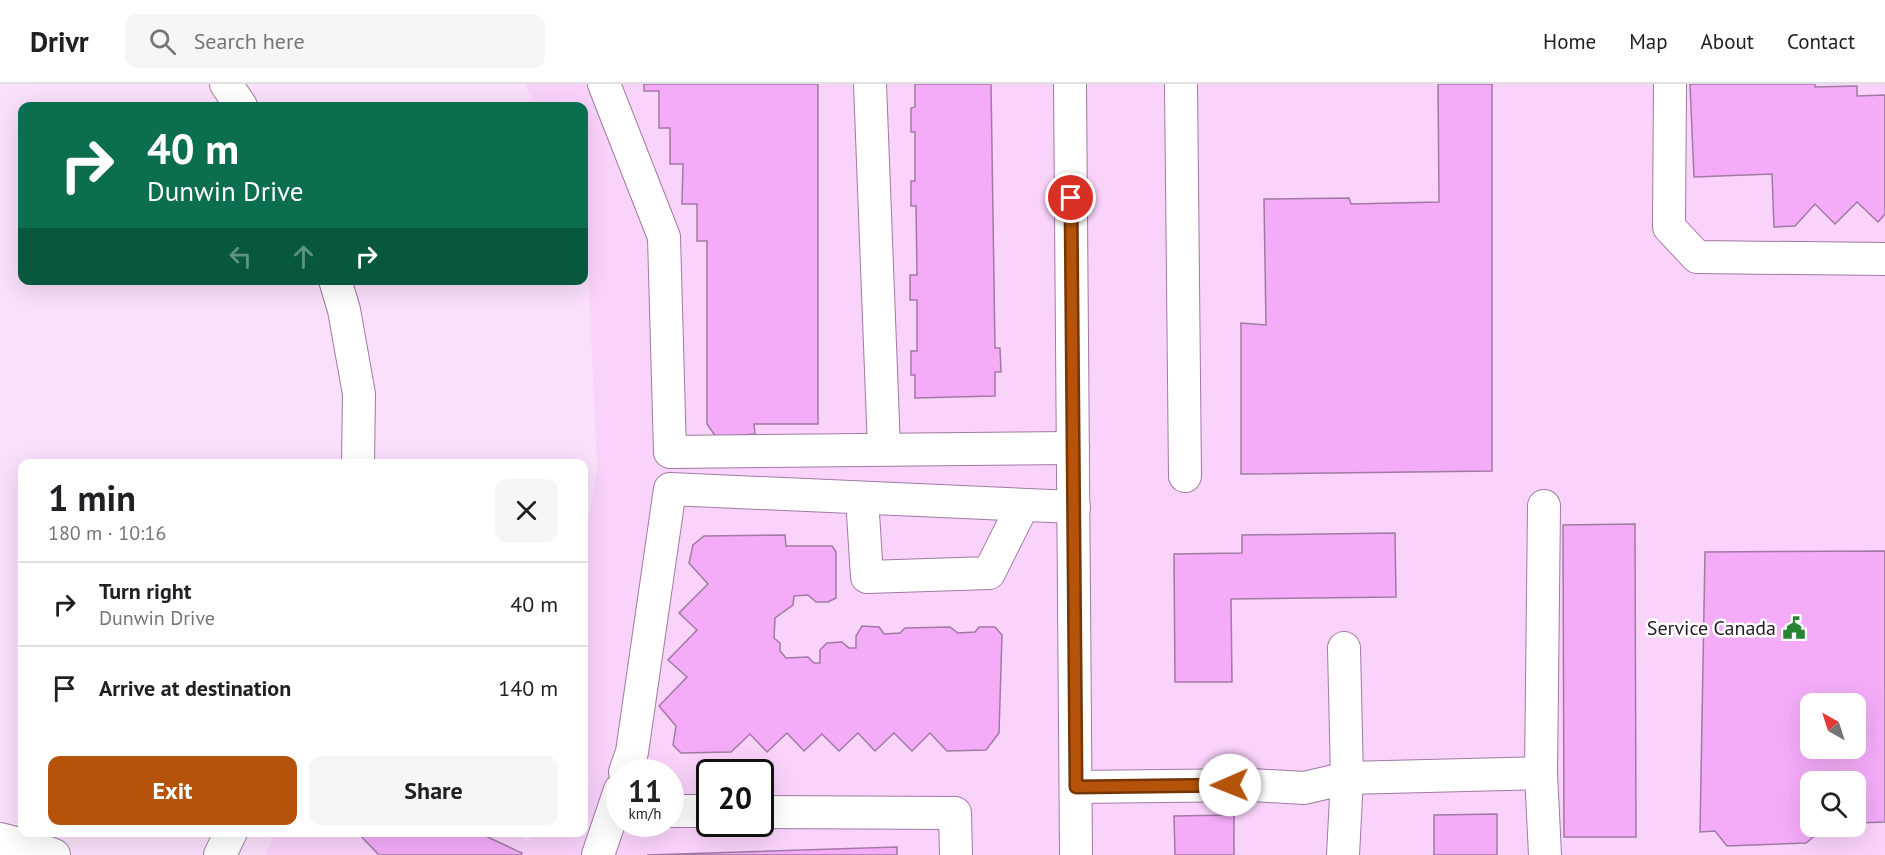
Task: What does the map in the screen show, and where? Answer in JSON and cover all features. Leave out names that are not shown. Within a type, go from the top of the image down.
[{"type":"street","points":[[226,84],[238,102]]},
{"type":"street","points":[[604,84],[664,237],[670,452],[1073,448]]},
{"type":"street","points":[[870,84],[884,449]]},
{"type":"street","points":[[1070,84],[1076,855]]},
{"type":"street","points":[[1182,84],[1185,476]]},
{"type":"street","points":[[1670,84],[1669,227],[1697,257],[1885,259]]},
{"type":"street","points":[[336,285],[344,310],[359,394],[358,459]]},
{"type":"street","points":[[630,759],[670,489],[1074,507]]},
{"type":"street","points":[[862,498],[867,577],[989,573],[1023,505]]},
{"type":"street","points":[[1544,506],[1541,772],[1545,855]]},
{"type":"street","points":[[1343,855],[1347,778],[1344,648]]},
{"type":"street","points":[[1076,787],[1252,784],[1304,788],[1347,778],[1541,772]]},
{"type":"street","points":[[774,812],[955,813],[956,855]]},
{"type":"street","points":[[598,855],[606,834]]},
{"type":"street","points":[[220,855],[229,837]]},
{"type":"street","points":[[0,839],[54,855]]},
{"type":"shaded area","points":[[525,84],[1885,84],[1885,855],[265,855],[273,837],[520,837],[529,841],[530,837],[588,837],[588,522],[597,469],[588,262],[588,102],[532,102]]},
{"type":"building","points":[[644,84],[818,84],[818,424],[754,424],[755,434],[716,437],[707,424],[707,241],[697,241],[697,204],[682,204],[683,164],[670,164],[670,128],[659,128],[659,91],[644,91]]},
{"type":"building","points":[[915,84],[991,84],[995,348],[1000,348],[1001,372],[995,372],[995,396],[915,398],[915,375],[911,375],[911,351],[917,351],[917,300],[910,300],[910,275],[917,275],[916,206],[911,206],[911,181],[915,181],[915,132],[911,132],[911,108],[915,107]]},
{"type":"building","points":[[1438,84],[1492,84],[1492,471],[1241,474],[1241,323],[1266,325],[1264,199],[1349,198],[1351,204],[1439,202]]},
{"type":"building","points":[[1690,84],[1857,86],[1857,96],[1885,95],[1885,214],[1878,222],[1857,202],[1835,224],[1815,204],[1795,226],[1774,227],[1772,174],[1694,177]]},
{"type":"building","points":[[1635,524],[1636,837],[1564,837],[1563,525]]},
{"type":"building","points":[[1395,533],[1396,597],[1231,599],[1232,682],[1175,682],[1174,554],[1242,553],[1242,535]]},
{"type":"building","points":[[785,535],[786,546],[832,546],[836,552],[836,598],[828,602],[816,602],[808,595],[794,596],[793,605],[775,618],[774,638],[780,643],[780,651],[786,658],[808,657],[814,663],[820,663],[820,650],[827,643],[842,642],[849,648],[856,648],[856,636],[862,626],[879,627],[884,634],[900,633],[905,628],[950,627],[958,633],[975,632],[979,627],[995,627],[1002,635],[999,733],[986,750],[947,751],[930,733],[912,751],[894,733],[875,751],[858,733],[839,751],[822,734],[804,751],[787,733],[767,752],[750,734],[731,752],[681,753],[673,745],[676,726],[659,706],[687,677],[668,660],[697,630],[679,613],[708,584],[689,563],[693,545],[704,536]]},
{"type":"building","name":"Service Canada","points":[[1885,551],[1885,822],[1866,823],[1866,771],[1800,771],[1800,837],[1813,837],[1806,843],[1727,846],[1715,831],[1700,832],[1705,552]]},
{"type":"building","points":[[1497,814],[1497,855],[1434,855],[1434,815]]},
{"type":"building","points":[[1234,815],[1234,855],[1175,855],[1174,816]]},
{"type":"building","points":[[362,837],[488,837],[522,853],[521,855],[379,855]]},
{"type":"building","points":[[897,847],[897,855],[647,855]]},
{"type":"place","name":"Service Canada","points":[[1794,628]]},
{"type":"route","points":[[1071,198],[1076,787],[1230,785]]}]
